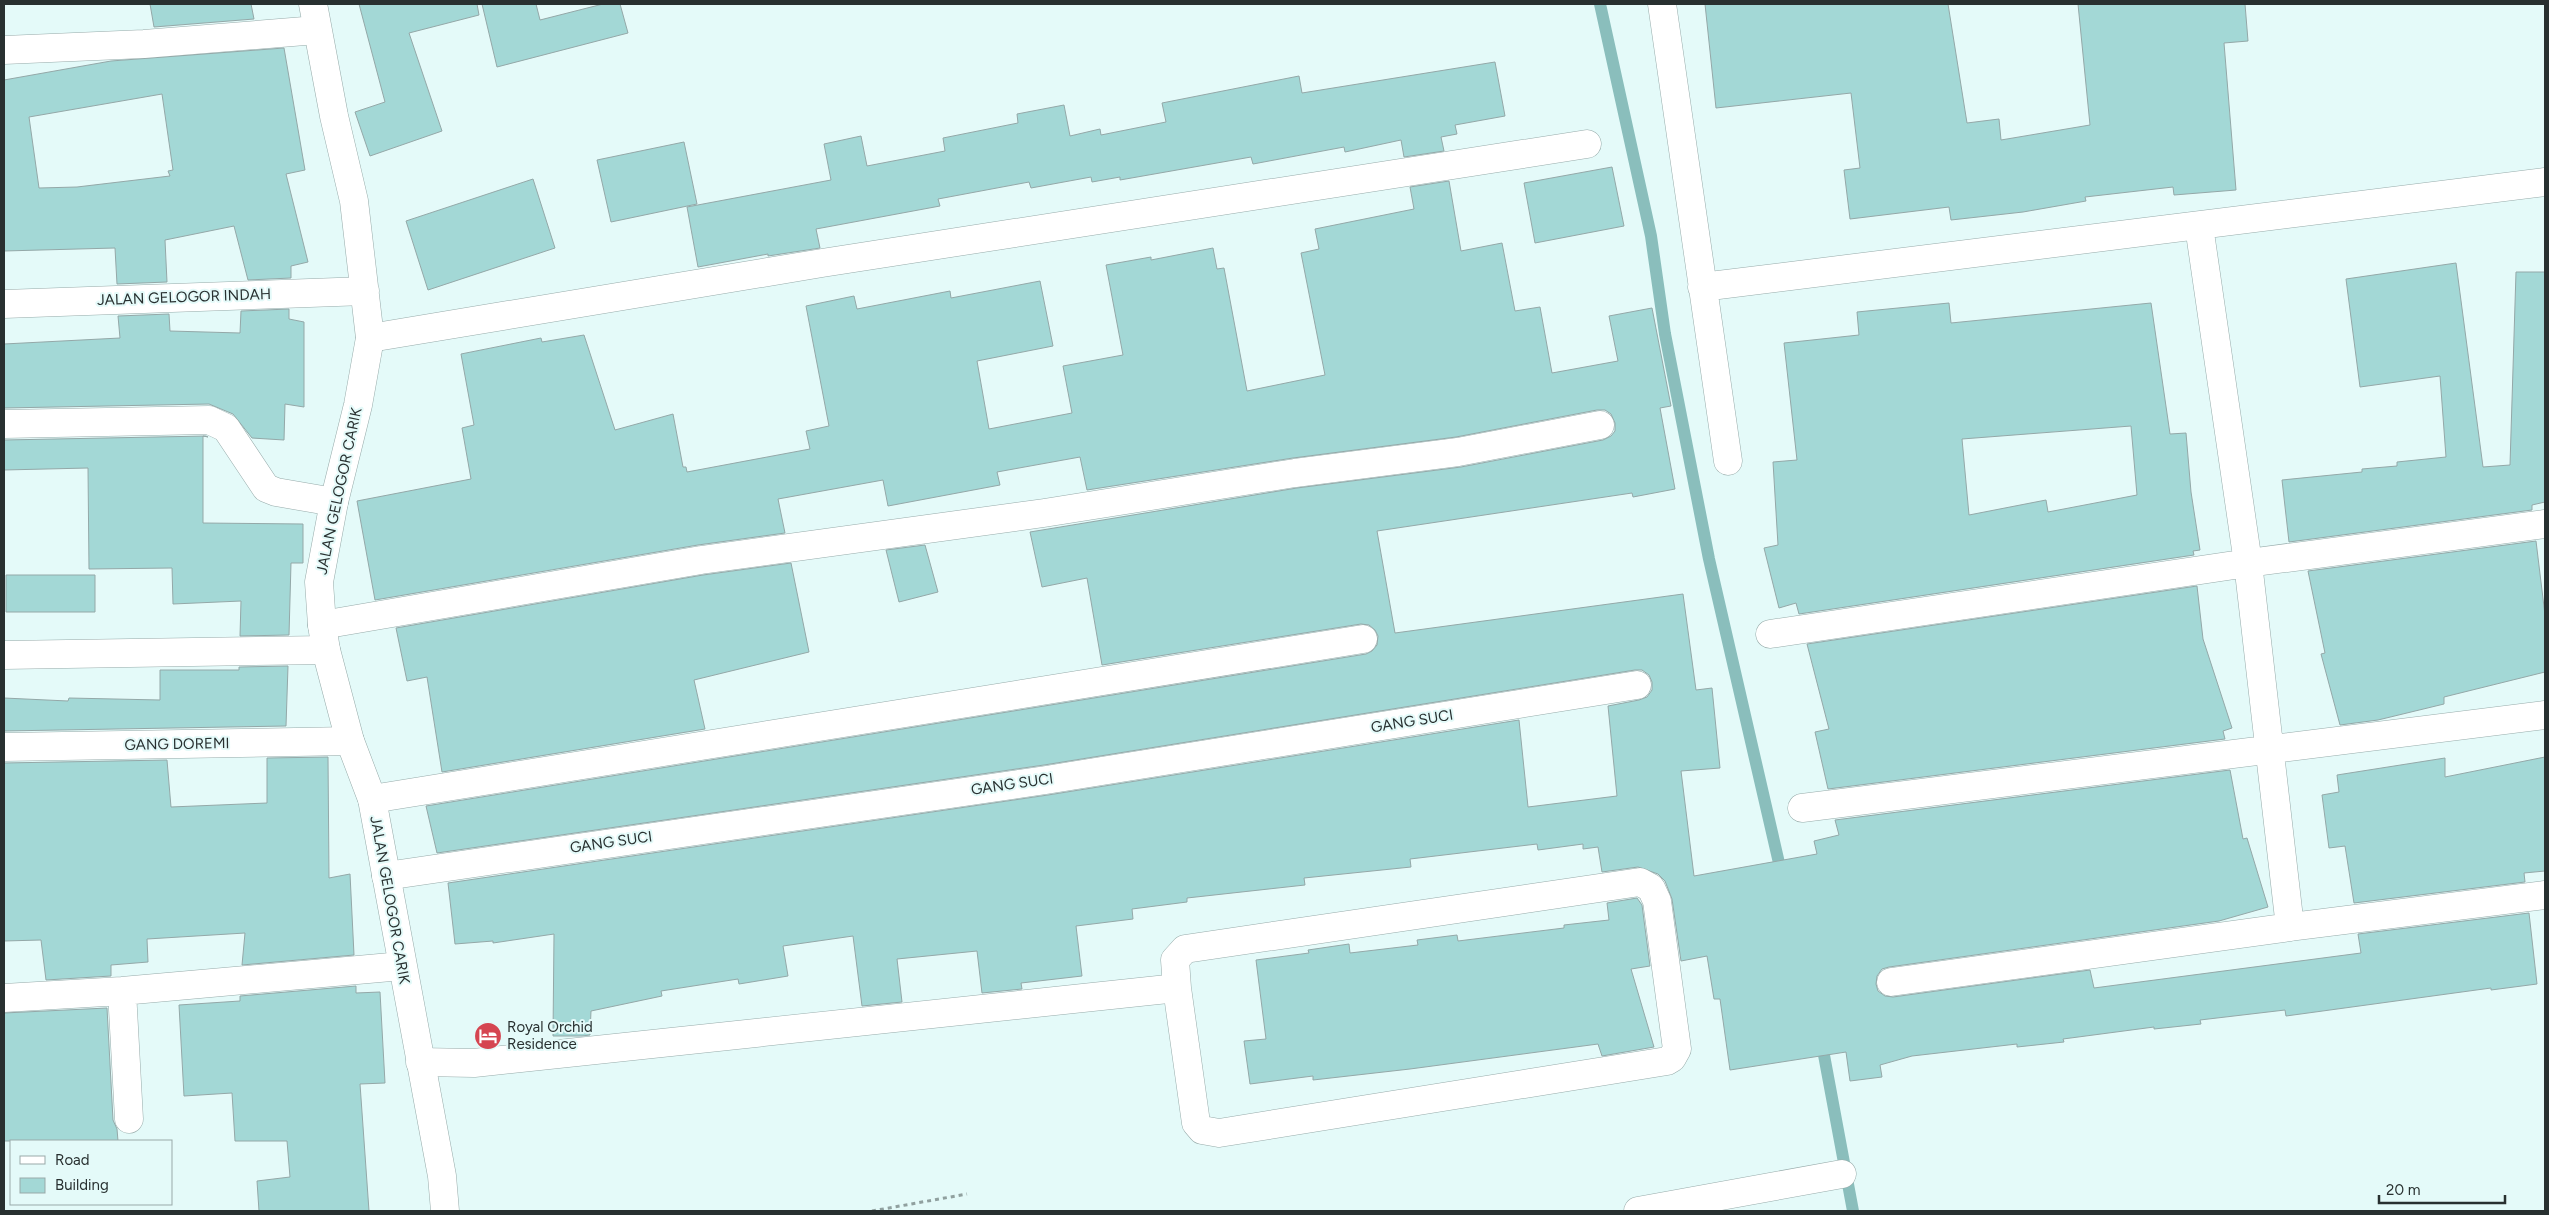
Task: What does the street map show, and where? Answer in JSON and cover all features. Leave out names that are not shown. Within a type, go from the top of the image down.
[{"type":"street","points":[[1662,4],[1728,461]]},
{"type":"street","points":[[4,50],[144,44],[315,17]]},
{"type":"street","name":"JALAN GELOGOR CARIK","points":[[315,17],[334,116],[354,201],[370,338],[358,405],[334,502],[319,582],[324,638],[350,741],[372,799],[442,1176],[446,1211]]},
{"type":"street","points":[[370,338],[822,264],[1587,144]]},
{"type":"street","points":[[1702,287],[2545,182]]},
{"type":"street","points":[[2199,226],[2248,563],[2290,927]]},
{"type":"street","name":"JALAN GELOGOR INDAH","points":[[4,304],[365,290]]},
{"type":"street","points":[[4,424],[209,420],[226,428],[266,488],[276,492],[334,502]]},
{"type":"street","points":[[4,655],[324,638],[701,560],[1044,513],[1295,473],[1458,452],[1600,425]]},
{"type":"street","points":[[1770,634],[2248,563],[2545,524]]},
{"type":"street","points":[[372,799],[1363,639]]},
{"type":"street","name":"GANG SUCI","points":[[386,876],[1046,780],[1637,685]]},
{"type":"street","points":[[1802,808],[2545,715]]},
{"type":"street","name":"GANG DOREMI","points":[[4,747],[350,741]]},
{"type":"street","points":[[1640,882],[1651,888],[1657,901],[1677,1049],[1672,1058],[1667,1061],[1219,1133],[1202,1130],[1196,1123],[1177,988],[1175,960],[1181,951],[1190,947],[1640,882]]},
{"type":"street","points":[[1891,982],[2290,927],[2545,895]]},
{"type":"street","points":[[4,998],[122,991],[402,966]]},
{"type":"street","points":[[420,1062],[474,1063],[1177,988]]},
{"type":"street","points":[[122,991],[129,1119]]},
{"type":"street","points":[[1638,1211],[1842,1174]]},
{"type":"path","points":[[872,1211],[967,1194]]},
{"type":"building","points":[[150,4],[251,4],[254,19],[154,27]]},
{"type":"building","points":[[359,4],[477,4],[479,15],[409,33],[442,131],[370,156],[355,112],[385,102]]},
{"type":"building","points":[[482,4],[536,4],[540,20],[603,4],[620,4],[628,33],[497,67]]},
{"type":"building","points":[[1705,4],[1948,4],[1967,123],[1999,119],[2001,140],[2090,125],[2078,4],[2245,4],[2248,41],[2224,43],[2236,190],[2174,195],[2173,187],[2085,197],[2086,201],[2023,212],[1951,220],[1949,207],[1850,219],[1844,170],[1860,168],[1851,93],[1716,108]]},
{"type":"building","points":[[284,48],[305,170],[286,174],[308,262],[291,266],[291,278],[248,280],[234,226],[165,240],[167,282],[117,284],[115,248],[4,251],[4,80],[111,61]],"holes":[[[162,94],[173,170],[168,171],[170,176],[77,187],[39,188],[29,117]]]},
{"type":"building","points":[[1495,62],[1505,116],[1455,125],[1457,134],[1441,137],[1444,151],[1404,157],[1401,140],[1345,152],[1344,147],[1253,164],[1251,157],[1120,180],[1120,177],[1092,182],[1091,177],[1031,188],[1029,182],[938,199],[940,206],[816,229],[820,248],[768,256],[768,254],[698,267],[687,207],[831,180],[824,144],[861,136],[867,166],[945,151],[943,138],[1018,123],[1017,114],[1064,105],[1070,136],[1100,129],[1101,135],[1166,122],[1162,103],[1299,76],[1302,93]]},
{"type":"building","points":[[684,142],[697,204],[611,222],[597,160]]},
{"type":"building","points":[[1612,167],[1624,226],[1535,243],[1524,183]]},
{"type":"building","points":[[533,179],[555,248],[428,290],[406,221]]},
{"type":"building","points":[[1449,181],[1461,251],[1502,243],[1515,311],[1540,307],[1552,373],[1618,361],[1609,316],[1652,308],[1671,406],[1660,408],[1675,489],[1633,497],[1632,493],[1377,531],[1395,633],[1683,594],[1696,690],[1712,688],[1720,768],[1681,771],[1694,876],[1817,854],[1814,841],[1839,835],[1835,820],[2230,770],[2243,839],[2247,838],[2268,907],[2219,921],[1889,967],[1882,969],[1877,976],[1876,984],[1878,991],[1885,996],[1893,997],[2090,970],[2094,988],[2361,953],[2358,934],[2529,913],[2537,984],[2491,990],[2491,988],[2286,1016],[2285,1010],[2200,1020],[2201,1024],[2154,1029],[2154,1027],[2063,1039],[2064,1042],[2017,1047],[2017,1044],[1912,1056],[1880,1065],[1882,1077],[1850,1081],[1846,1052],[1730,1070],[1720,999],[1714,999],[1707,956],[1681,961],[1672,899],[1665,881],[1658,874],[1638,867],[1602,872],[1598,847],[1583,849],[1583,844],[1538,850],[1537,844],[1410,859],[1411,867],[1304,878],[1305,885],[1187,898],[1187,902],[1132,909],[1133,919],[1076,926],[1082,976],[1021,983],[1022,989],[982,993],[977,951],[897,959],[902,1002],[862,1006],[853,936],[783,946],[788,976],[739,984],[738,979],[661,991],[662,996],[591,1011],[590,1035],[582,1036],[553,1036],[554,934],[493,943],[493,941],[455,944],[448,883],[1048,795],[1519,720],[1528,807],[1617,796],[1608,706],[1647,697],[1652,690],[1652,682],[1649,675],[1642,670],[1044,765],[437,853],[426,806],[1366,654],[1377,645],[1378,636],[1369,625],[1361,624],[1102,665],[1087,578],[1042,587],[1030,532],[1297,488],[1461,467],[1603,440],[1611,436],[1615,431],[1615,423],[1611,414],[1605,410],[1597,410],[1456,437],[1293,458],[1087,490],[1080,457],[997,472],[1000,485],[888,506],[883,480],[778,499],[785,533],[698,545],[375,600],[357,501],[471,479],[462,428],[474,425],[461,354],[541,338],[542,342],[584,335],[615,430],[673,414],[683,467],[686,467],[687,472],[810,449],[806,431],[829,426],[806,306],[854,296],[857,309],[950,291],[951,298],[1040,281],[1053,346],[977,361],[989,429],[1072,413],[1063,366],[1123,355],[1106,265],[1151,257],[1151,260],[1213,248],[1217,269],[1224,268],[1247,391],[1325,375],[1301,253],[1319,249],[1315,229],[1414,209],[1410,187]]},
{"type":"building","points":[[2456,263],[2483,467],[2510,465],[2516,272],[2545,272],[2545,502],[2532,505],[2532,510],[2289,542],[2282,480],[2362,472],[2362,469],[2397,466],[2397,462],[2446,457],[2440,376],[2360,387],[2346,279]]},
{"type":"building","points":[[1949,303],[1951,323],[2151,303],[2170,434],[2186,433],[2191,492],[2200,550],[2193,551],[2194,555],[1799,614],[1796,603],[1779,608],[1764,548],[1778,545],[1773,462],[1797,460],[1784,343],[1859,335],[1857,312]],"holes":[[[2131,426],[2137,495],[2048,512],[2046,500],[1969,515],[1962,439]]]},
{"type":"building","points":[[289,309],[289,319],[304,322],[304,407],[285,404],[284,440],[252,438],[233,414],[209,404],[4,408],[4,344],[120,338],[118,316],[169,314],[170,331],[240,333],[241,311]]},
{"type":"building","points":[[203,436],[203,523],[303,524],[303,563],[291,563],[289,635],[240,636],[241,601],[173,604],[172,568],[89,569],[88,468],[4,470],[4,440]]},
{"type":"building","points":[[2536,541],[2545,615],[2545,672],[2444,697],[2444,704],[2378,720],[2340,725],[2321,654],[2325,653],[2308,571]]},
{"type":"building","points":[[925,545],[938,592],[899,602],[886,550]]},
{"type":"building","points":[[791,563],[809,652],[694,680],[705,729],[442,772],[427,677],[407,681],[396,628],[703,575]]},
{"type":"building","points":[[6,575],[95,575],[95,612],[6,612]]},
{"type":"building","points":[[2197,586],[2203,639],[2232,728],[2223,731],[2225,739],[1828,789],[1815,732],[1829,729],[1807,644]]},
{"type":"building","points":[[288,666],[286,726],[4,731],[4,698],[68,701],[69,698],[160,700],[160,670],[239,670],[239,667]]},
{"type":"building","points":[[328,757],[329,878],[350,874],[354,955],[242,965],[245,933],[147,939],[148,962],[111,965],[111,976],[46,980],[41,940],[4,941],[4,763],[167,760],[171,807],[267,803],[267,758]]},
{"type":"building","points":[[2545,757],[2545,871],[2524,873],[2525,882],[2354,903],[2345,846],[2329,848],[2322,795],[2339,792],[2337,775],[2445,758],[2445,777]]},
{"type":"building","points":[[1637,898],[1642,905],[1650,966],[1631,969],[1654,1047],[1602,1056],[1598,1044],[1410,1069],[1313,1080],[1313,1076],[1250,1084],[1244,1041],[1266,1039],[1256,960],[1309,953],[1308,950],[1349,944],[1350,953],[1418,945],[1417,940],[1457,935],[1458,941],[1564,928],[1564,925],[1609,920],[1607,903]]},
{"type":"building","points":[[356,986],[356,993],[380,992],[385,1083],[360,1084],[369,1211],[259,1211],[257,1181],[290,1177],[287,1141],[235,1141],[232,1093],[184,1096],[179,1005],[240,1001],[240,996]]},
{"type":"building","points":[[107,1008],[113,1120],[117,1129],[118,1140],[4,1141],[4,1013]]},
{"type":"waterway","points":[[1600,4],[1651,236],[1665,334],[1709,559],[1782,876]]},
{"type":"waterway","points":[[1821,1039],[1853,1211]]},
{"type":"place","name":"Royal Orchid Residence","points":[[488,1036]]}]
